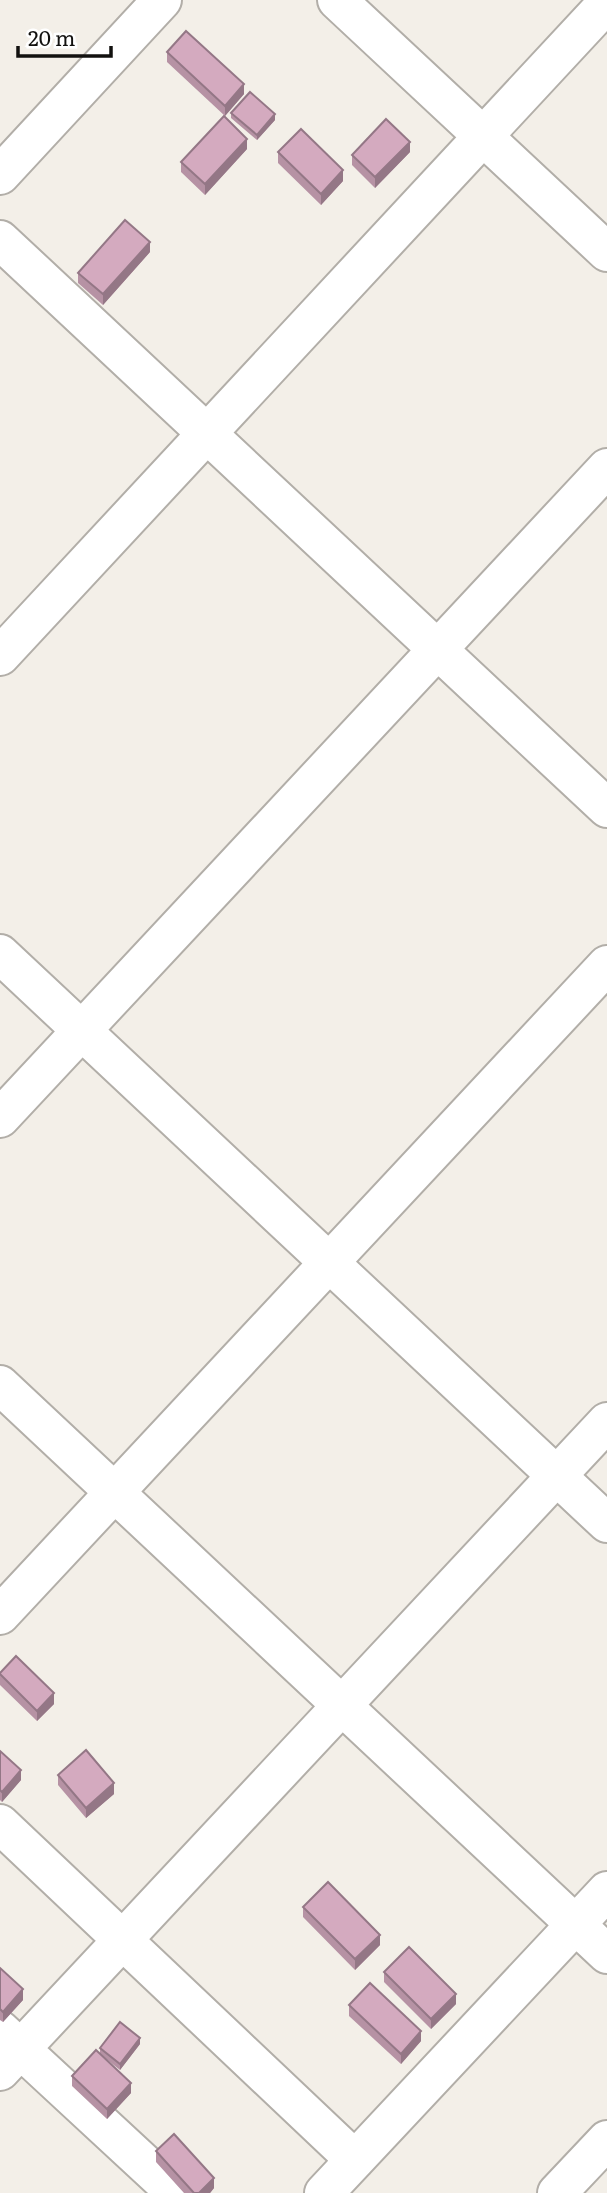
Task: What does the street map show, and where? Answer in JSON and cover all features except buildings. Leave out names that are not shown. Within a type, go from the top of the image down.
[{"type":"street","points":[[0,175],[162,0]]},
{"type":"street","points":[[337,0],[607,252]]},
{"type":"street","points":[[0,656],[607,3]]},
{"type":"street","points":[[0,240],[607,808]]},
{"type":"street","points":[[0,1118],[607,468]]},
{"type":"street","points":[[0,954],[607,1522]]},
{"type":"street","points":[[0,1615],[607,965]]},
{"type":"street","points":[[0,1385],[607,1954]]},
{"type":"street","points":[[176,2193],[7,2050],[123,1940],[607,1422]]},
{"type":"street","points":[[0,1824],[355,2160]]},
{"type":"street","points":[[324,2193],[607,1891]]},
{"type":"street","points":[[557,2193],[607,2140]]}]
